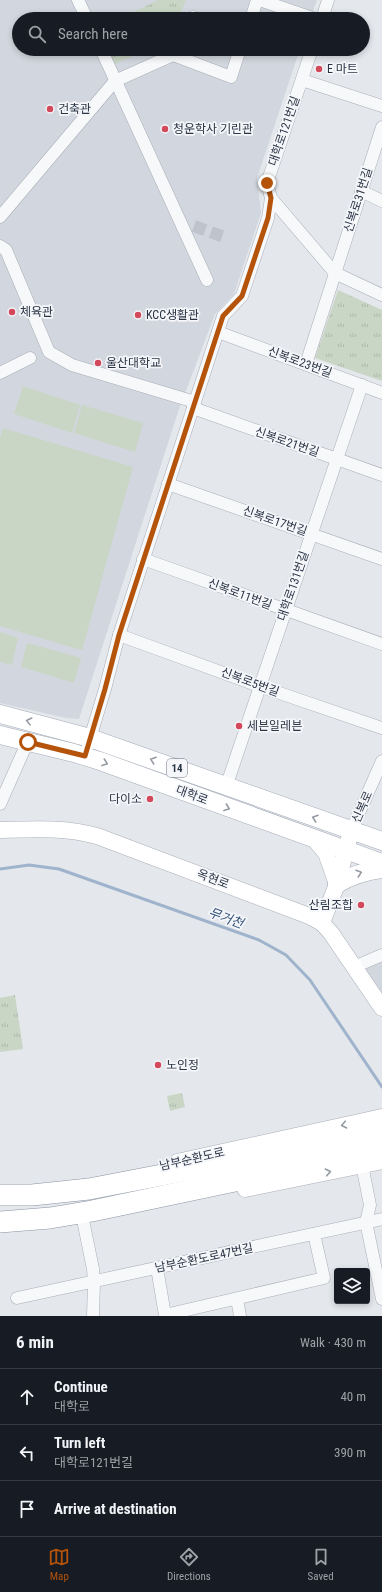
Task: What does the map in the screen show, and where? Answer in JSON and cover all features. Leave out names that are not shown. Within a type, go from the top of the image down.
[{"type":"highway","points":[[0,1195],[32,1195],[90,1189],[276,1153],[382,1130]]},
{"type":"highway","points":[[0,1222],[50,1218],[84,1213],[382,1150]]},
{"type":"main road","name":"대학로","points":[[0,714],[90,738],[382,841]]},
{"type":"main road","name":"대학로","points":[[0,735],[85,756],[382,863]]},
{"type":"main road","name":"옥현로","points":[[0,830],[56,829],[78,831],[98,836],[310,916],[322,923],[331,933],[382,1008]]},
{"type":"main road","points":[[322,923],[338,884],[351,831]]},
{"type":"main road","points":[[314,839],[326,853],[338,884]]},
{"type":"main road","points":[[338,884],[360,873],[382,869]]},
{"type":"main road","name":"남부순환도로","points":[[0,1195],[60,1188],[102,1180],[382,1117]]},
{"type":"main road","points":[[0,1222],[51,1222],[83,1220],[141,1210],[382,1162]]},
{"type":"street","points":[[78,0],[84,12]]},
{"type":"street","points":[[254,12],[258,0],[294,12]]},
{"type":"street","points":[[324,12],[328,0]]},
{"type":"street","points":[[104,56],[208,280]]},
{"type":"street","points":[[0,217],[115,81],[166,56]]},
{"type":"street","points":[[183,56],[231,77],[238,56]]},
{"type":"street","name":"대학로121번길","points":[[85,756],[119,635],[223,316],[242,296],[268,218],[271,198],[267,183],[310,56]]},
{"type":"street","points":[[302,80],[382,106]]},
{"type":"street","name":"신복로31번길","points":[[306,364],[382,127]]},
{"type":"street","points":[[361,191],[382,201]]},
{"type":"street","points":[[271,198],[335,273],[382,295]]},
{"type":"street","points":[[180,221],[194,226]]},
{"type":"street","name":"신복로21번길","points":[[0,246],[6,250],[50,352],[72,365],[194,405],[382,475]]},
{"type":"street","name":"신복로23번길","points":[[218,332],[382,393]]},
{"type":"street","points":[[0,373],[30,358]]},
{"type":"street","name":"대학로131번길","points":[[226,787],[362,385]]},
{"type":"street","name":"신복로17번길","points":[[168,484],[382,559]]},
{"type":"street","name":"신복로11번길","points":[[143,559],[382,644]]},
{"type":"street","name":"신복로5번길","points":[[119,635],[259,686],[382,728]]},
{"type":"street","points":[[0,804],[28,742]]},
{"type":"street","name":"신복로","points":[[351,831],[382,761]]},
{"type":"street","points":[[354,966],[382,955]]},
{"type":"street","points":[[362,1166],[370,1205],[366,1222],[382,1299]]},
{"type":"street","name":"남부순환도로47번길","points":[[17,1298],[382,1219]]},
{"type":"street","points":[[83,1220],[94,1268],[93,1316]]},
{"type":"street","points":[[156,1268],[165,1315],[324,1278],[314,1234]]},
{"type":"street","points":[[237,1299],[240,1316]]},
{"type":"shaded area","name":"울산대학교","points":[[0,0],[317,0],[313,12],[12,12],[12,56],[298,56],[257,178],[261,213],[234,294],[215,314],[178,412],[79,719],[66,718],[0,703]]},
{"type":"shaded area","points":[[382,959],[382,1005],[360,968]]},
{"type":"green space","points":[[186,0],[181,12],[134,12],[156,1]]},
{"type":"green space","points":[[104,56],[132,56],[109,67]]},
{"type":"green space","points":[[338,290],[382,310],[382,381],[315,358]]},
{"type":"green space","points":[[23,386],[80,405],[72,433],[14,414]]},
{"type":"green space","points":[[82,405],[143,423],[135,452],[74,433]]},
{"type":"green space","points":[[3,428],[133,467],[82,650],[0,626],[0,438]]},
{"type":"green space","points":[[0,632],[18,638],[12,665],[0,662]]},
{"type":"green space","points":[[27,643],[81,658],[74,683],[21,667]]},
{"type":"green space","points":[[15,995],[23,1049],[0,1052],[0,998]]},
{"type":"green space","points":[[182,1093],[185,1107],[170,1111],[167,1096]]},
{"type":"waterway","name":"무거천","points":[[0,869],[29,865],[59,869],[259,940],[286,955],[310,980],[382,1087]]},
{"type":"tunnel","points":[[194,226],[227,238]]},
{"type":"place","name":"E 마트","points":[[319,69]]},
{"type":"place","name":"건축관","points":[[50,109]]},
{"type":"place","name":"청운학사 기린관","points":[[165,129]]},
{"type":"place","name":"체육관","points":[[12,312]]},
{"type":"place","name":"KCC생활관","points":[[138,315]]},
{"type":"place","name":"울산대학교","points":[[98,363]]},
{"type":"place","name":"세븐일레븐","points":[[239,726]]},
{"type":"place","name":"다이소","points":[[150,799]]},
{"type":"place","name":"산림조합","points":[[361,905]]},
{"type":"place","name":"노인정","points":[[158,1065]]},
{"type":"route","points":[[28,742],[85,756],[119,635],[223,316],[242,296],[268,218],[271,198],[267,183]]}]
